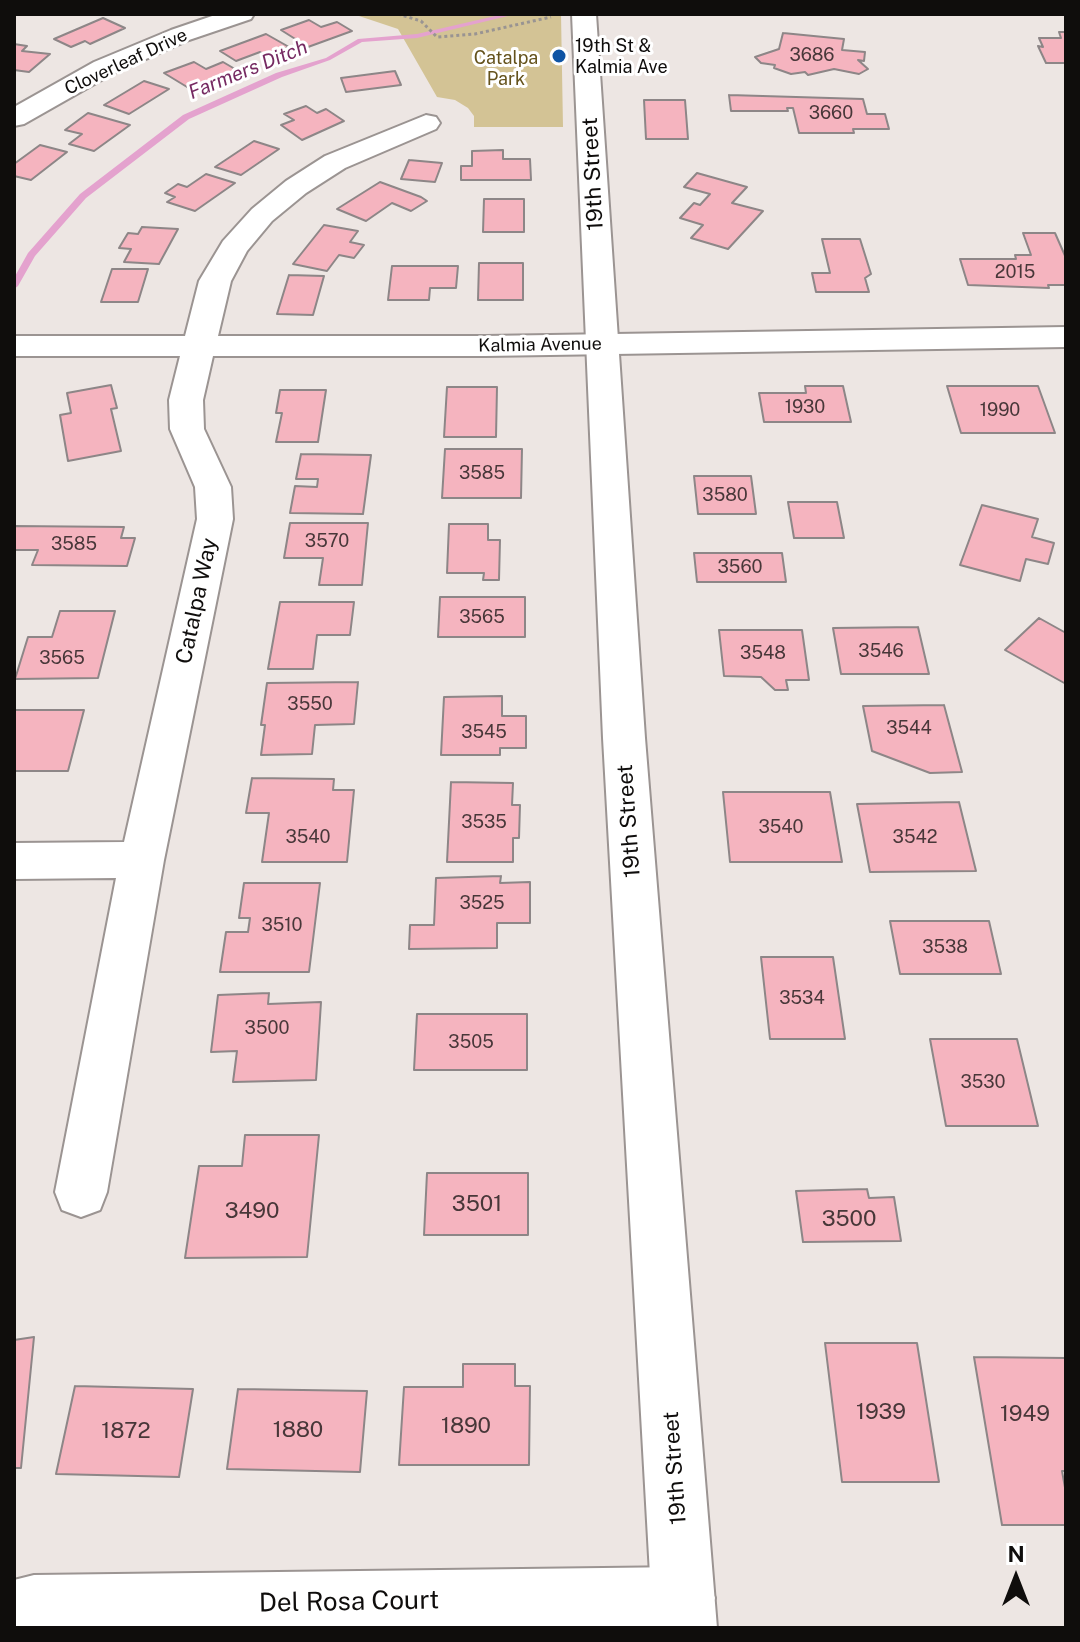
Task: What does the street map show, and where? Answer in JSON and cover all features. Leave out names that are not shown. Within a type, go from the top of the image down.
[{"type":"street","name":"Cloverleaf Drive","points":[[19,110],[103,68],[180,35],[242,14]]},
{"type":"street","name":"19th Street","points":[[573,15],[603,344],[624,738],[685,1613]]},
{"type":"street","name":"Catalpa Way","points":[[81,1192],[142,860],[215,519],[213,487],[187,429],[186,400],[215,281],[234,247],[262,215],[296,187],[335,162],[426,123]]},
{"type":"street","name":"Kalmia Avenue","points":[[14,346],[603,344],[1066,337]]},
{"type":"street","points":[[14,861],[142,860]]},
{"type":"street","name":"Del Rosa Court","points":[[14,1611],[34,1606],[685,1613]]},
{"type":"path","points":[[398,14],[421,21],[437,37],[475,34],[573,15]]},
{"type":"green space","name":"Catalpa Park","points":[[353,14],[561,14],[563,127],[474,127],[474,116],[468,108],[455,100],[437,97],[398,29]]},
{"type":"building","points":[[103,18],[125,28],[90,44],[85,41],[71,47],[54,39]]},
{"type":"building","points":[[309,20],[321,27],[337,22],[352,31],[308,47],[281,30]]},
{"type":"building","points":[[1059,32],[1066,32],[1066,67],[1065,63],[1046,63],[1038,46],[1043,47],[1039,38],[1061,38]]},
{"type":"building","points":[[783,33],[844,39],[842,50],[865,52],[864,61],[858,60],[868,69],[859,74],[834,69],[808,75],[805,72],[791,74],[774,68],[775,65],[761,63],[755,57],[779,49]]},
{"type":"building","points":[[266,34],[289,47],[266,56],[260,52],[236,61],[220,51]]},
{"type":"building","points":[[14,44],[27,46],[22,51],[50,54],[29,72],[14,70]]},
{"type":"building","points":[[194,62],[206,69],[223,62],[240,72],[192,90],[164,73]]},
{"type":"building","points":[[395,71],[401,85],[346,92],[341,78]]},
{"type":"building","points":[[144,81],[169,89],[129,114],[104,105]]},
{"type":"building","points":[[729,95],[863,99],[867,114],[885,114],[889,129],[853,129],[854,133],[799,133],[793,108],[787,108],[788,111],[731,111]]},
{"type":"building","points":[[644,100],[685,100],[688,139],[646,139]]},
{"type":"building","points":[[306,106],[317,113],[326,109],[344,121],[302,140],[281,125],[294,120],[284,114]]},
{"type":"building","points":[[88,113],[130,125],[94,151],[69,144],[82,134],[65,130]]},
{"type":"building","points":[[254,141],[279,149],[241,175],[215,167]]},
{"type":"building","points":[[40,145],[67,152],[31,180],[14,176],[14,164]]},
{"type":"building","points":[[503,150],[503,159],[530,159],[531,180],[461,180],[461,166],[472,166],[472,151]]},
{"type":"building","points":[[409,160],[442,163],[435,182],[401,179]]},
{"type":"building","points":[[697,173],[747,187],[732,203],[763,211],[728,249],[691,238],[703,225],[680,218],[694,203],[700,205],[710,194],[684,187]]},
{"type":"building","points":[[206,174],[235,183],[195,211],[167,202],[175,197],[165,193],[178,184],[187,187]]},
{"type":"building","points":[[380,182],[427,201],[411,211],[392,203],[366,221],[337,209]]},
{"type":"building","points":[[484,199],[524,199],[524,232],[483,232]]},
{"type":"building","points":[[324,225],[358,231],[350,242],[364,245],[354,258],[339,255],[327,271],[293,264]]},
{"type":"building","points":[[142,227],[178,229],[159,264],[124,262],[131,249],[119,248],[128,233],[138,234]]},
{"type":"building","points":[[1023,233],[1055,233],[1066,258],[1066,285],[1048,285],[1049,288],[968,285],[960,259],[1016,259],[1015,255],[1031,255]]},
{"type":"building","points":[[822,239],[860,239],[871,274],[865,278],[869,292],[816,292],[812,273],[830,273]]},
{"type":"building","points":[[479,263],[523,263],[523,300],[478,300]]},
{"type":"building","points":[[392,266],[458,266],[456,288],[430,288],[429,300],[388,300]]},
{"type":"building","points":[[112,269],[148,269],[138,302],[101,302]]},
{"type":"building","points":[[289,275],[324,276],[313,315],[277,314]]},
{"type":"building","points":[[111,385],[117,408],[111,409],[121,451],[68,461],[60,415],[71,413],[67,393]]},
{"type":"building","points":[[805,386],[843,386],[851,422],[764,422],[759,393],[806,393]]},
{"type":"building","points":[[947,386],[1038,386],[1055,433],[961,433]]},
{"type":"building","points":[[447,387],[497,387],[496,437],[444,437]]},
{"type":"building","points":[[280,390],[326,390],[318,442],[276,442],[282,413],[276,413]]},
{"type":"building","points":[[445,449],[522,449],[521,498],[442,498]]},
{"type":"building","points":[[301,454],[371,455],[363,514],[290,513],[295,486],[317,487],[318,479],[296,479]]},
{"type":"building","points":[[694,476],[751,476],[756,514],[698,514]]},
{"type":"building","points":[[788,502],[837,502],[844,538],[794,538]]},
{"type":"building","points":[[982,505],[1038,519],[1032,537],[1054,543],[1048,564],[1026,559],[1020,581],[960,565]]},
{"type":"building","points":[[290,523],[368,523],[362,585],[319,585],[323,558],[284,558]]},
{"type":"building","points":[[449,524],[488,524],[488,540],[500,540],[499,580],[483,580],[484,573],[447,573]]},
{"type":"building","points":[[14,526],[124,527],[121,538],[135,538],[127,566],[32,565],[38,550],[14,550]]},
{"type":"building","points":[[694,553],[782,553],[786,582],[697,582]]},
{"type":"building","points":[[440,597],[525,597],[525,637],[438,637]]},
{"type":"building","points":[[280,602],[354,602],[350,635],[317,635],[313,669],[268,669]]},
{"type":"building","points":[[60,611],[115,611],[98,678],[15,679],[28,637],[52,637]]},
{"type":"building","points":[[1039,618],[1066,633],[1066,684],[1005,650]]},
{"type":"building","points":[[918,627],[929,674],[841,674],[833,628]]},
{"type":"building","points":[[719,630],[802,630],[809,680],[786,680],[788,690],[775,690],[761,677],[724,676]]},
{"type":"building","points":[[358,682],[354,724],[315,725],[312,754],[261,755],[265,725],[261,725],[267,683]]},
{"type":"building","points":[[502,696],[502,716],[526,716],[526,748],[500,748],[500,755],[441,755],[444,697]]},
{"type":"building","points":[[944,705],[962,772],[930,773],[872,751],[863,706]]},
{"type":"building","points":[[14,710],[84,710],[68,771],[14,771]]},
{"type":"building","points":[[252,778],[334,779],[333,790],[354,790],[347,862],[262,862],[269,813],[246,813]]},
{"type":"building","points":[[451,782],[513,783],[512,805],[520,805],[519,838],[513,838],[513,862],[447,862]]},
{"type":"building","points":[[723,792],[830,792],[842,862],[730,862]]},
{"type":"building","points":[[959,802],[976,871],[870,872],[857,804]]},
{"type":"building","points":[[501,876],[500,883],[530,882],[530,923],[497,923],[497,948],[409,949],[410,925],[434,925],[436,878]]},
{"type":"building","points":[[244,883],[320,883],[309,972],[220,972],[226,932],[248,932],[250,918],[239,918]]},
{"type":"building","points":[[890,921],[989,921],[1001,974],[900,974]]},
{"type":"building","points":[[761,957],[833,957],[845,1039],[770,1039]]},
{"type":"building","points":[[269,993],[268,1004],[321,1002],[316,1080],[233,1082],[237,1051],[211,1052],[218,995]]},
{"type":"building","points":[[417,1014],[527,1014],[527,1070],[414,1070]]},
{"type":"building","points":[[930,1039],[1017,1039],[1038,1126],[946,1126]]},
{"type":"building","points":[[245,1135],[319,1135],[307,1257],[185,1258],[199,1166],[242,1166]]},
{"type":"building","points":[[427,1173],[528,1173],[528,1235],[424,1235]]},
{"type":"building","points":[[867,1189],[869,1198],[894,1197],[901,1241],[803,1242],[796,1191]]},
{"type":"building","points":[[34,1337],[21,1468],[14,1468],[14,1340]]},
{"type":"building","points":[[825,1343],[917,1343],[939,1482],[842,1482]]},
{"type":"building","points":[[974,1357],[1066,1358],[1066,1471],[1062,1471],[1066,1525],[1002,1525]]},
{"type":"building","points":[[463,1364],[515,1364],[515,1386],[530,1386],[529,1465],[399,1465],[404,1387],[463,1387]]},
{"type":"building","points":[[75,1386],[193,1389],[179,1477],[56,1474]]},
{"type":"building","points":[[238,1389],[367,1391],[360,1472],[227,1469]]},
{"type":"waterway","name":"Farmers Ditch","points":[[14,286],[31,255],[83,196],[186,117],[279,75],[328,59],[360,40],[417,36],[513,14]]},
{"type":"place","name":"19th St & Kalmia Ave","points":[[559,56]]}]
